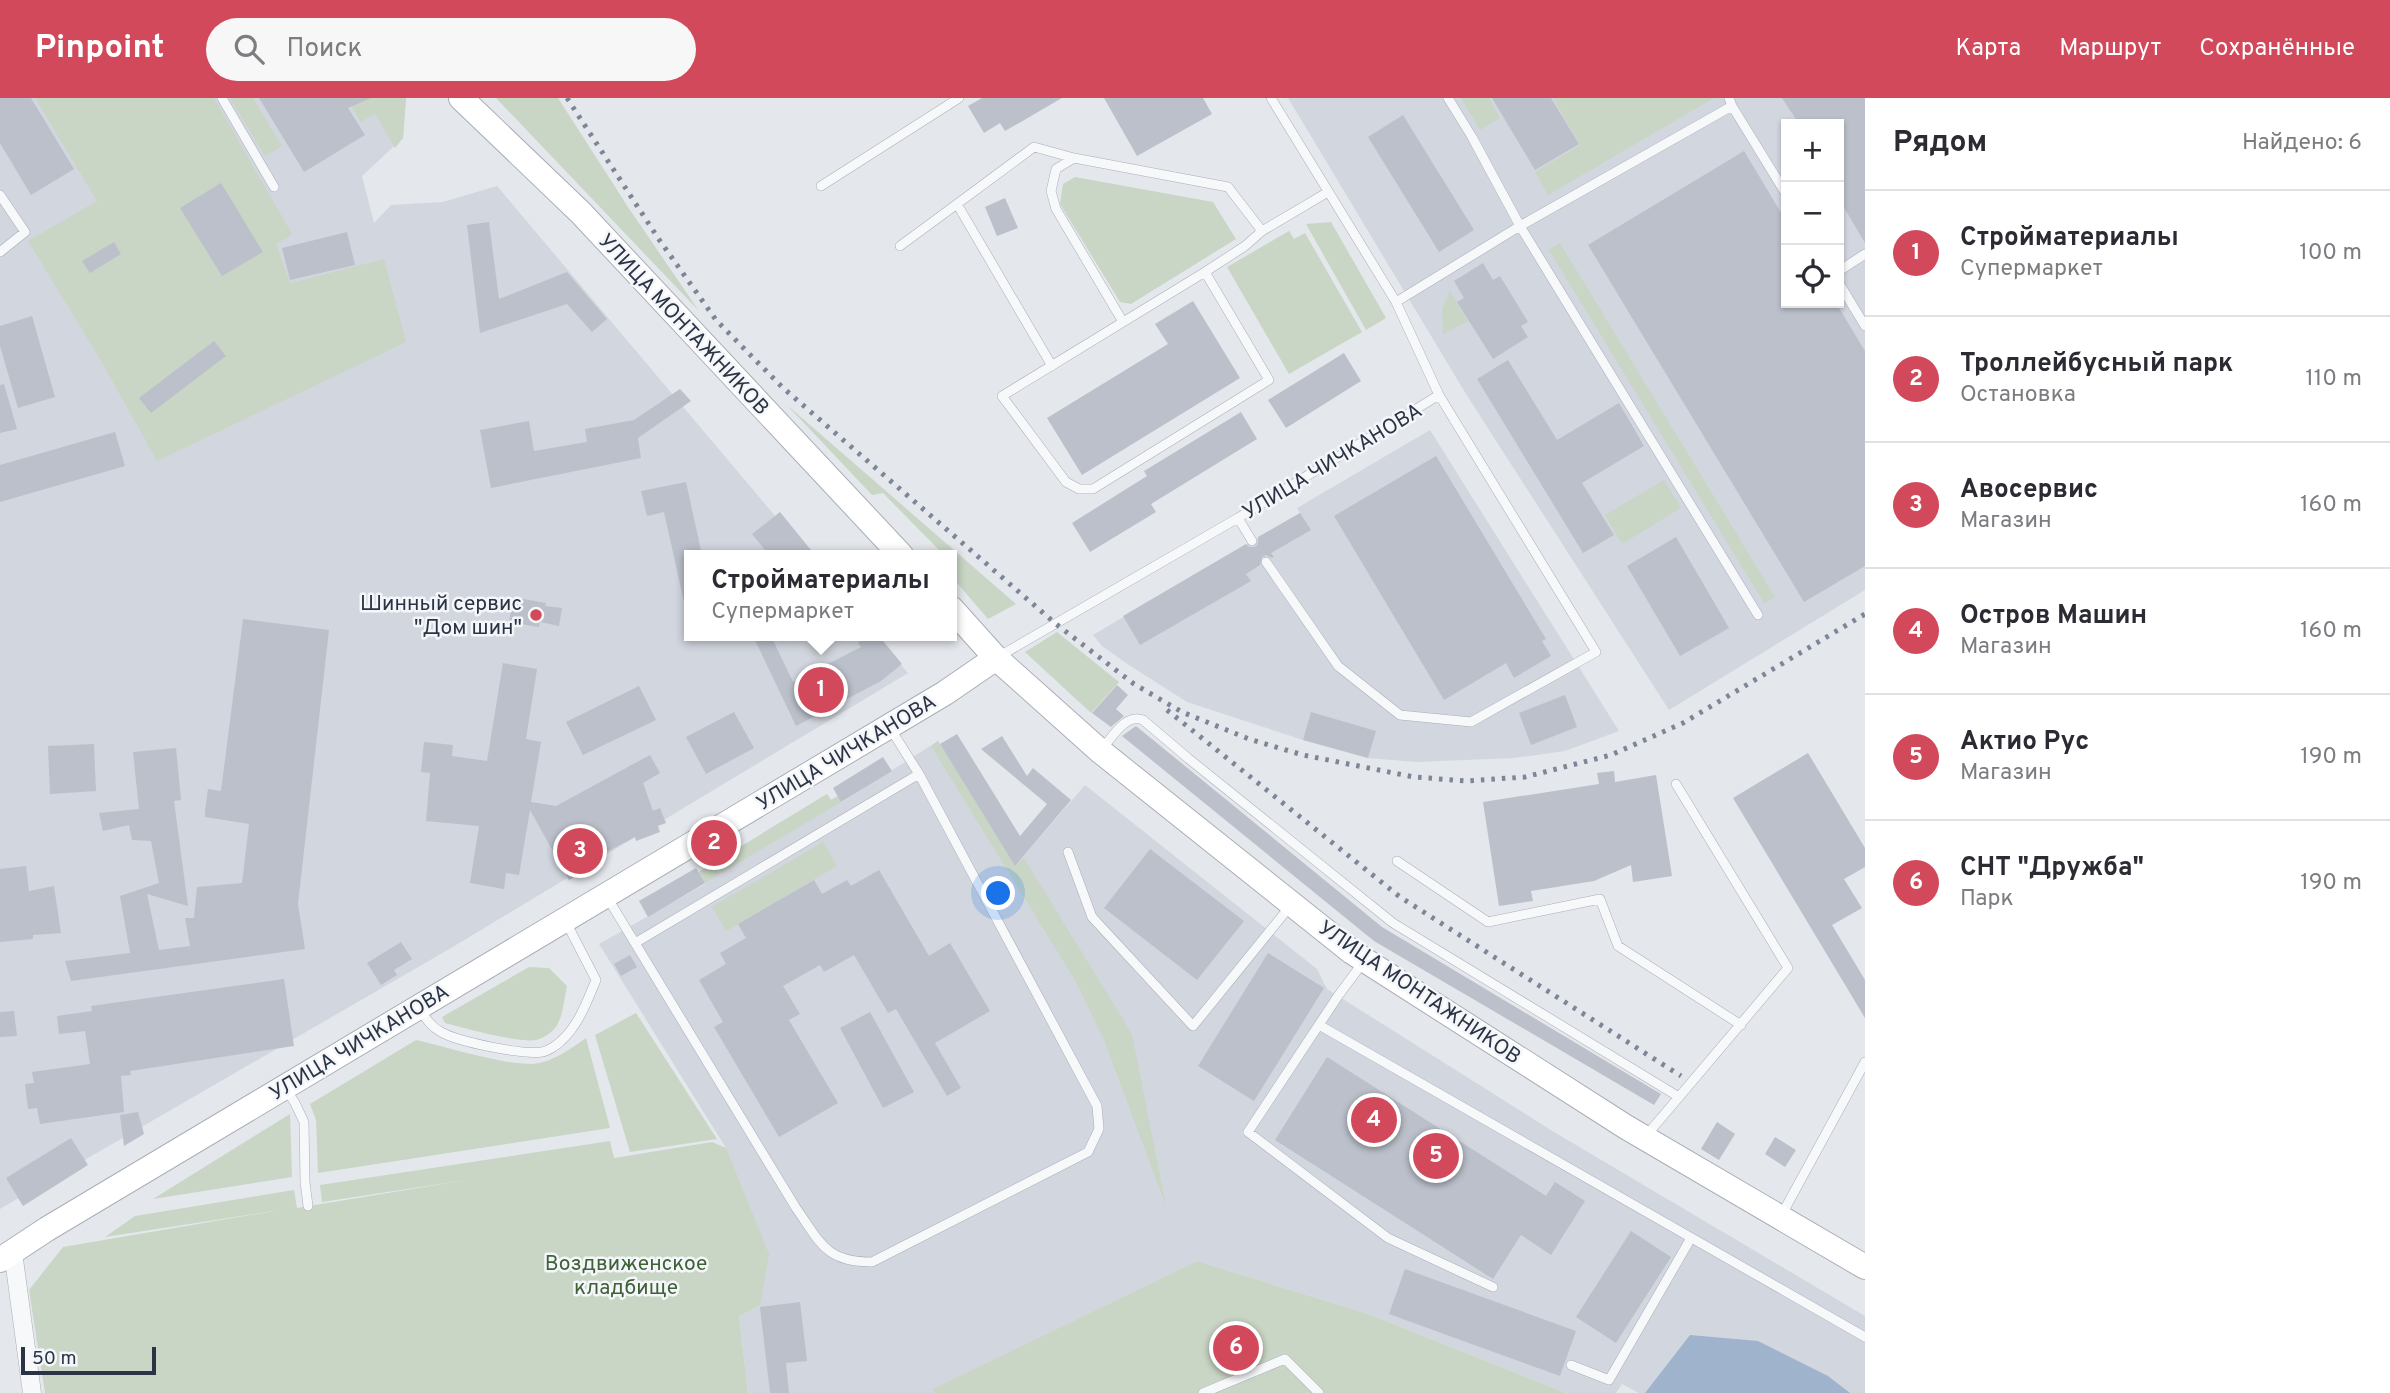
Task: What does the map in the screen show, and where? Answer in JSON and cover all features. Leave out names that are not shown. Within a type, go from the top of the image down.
[{"type":"main road","name":"УЛИЦА МОНТАЖНИКОВ","points":[[461,98],[581,213],[896,550]]},
{"type":"main road","name":"УЛИЦА МОНТАЖНИКОВ","points":[[957,615],[996,658],[1100,751],[1365,960],[1644,1138],[1865,1267]]},
{"type":"main road","name":"УЛИЦА ЧИЧКАНОВА","points":[[6,1256],[418,1006],[944,693],[996,658]]},
{"type":"street","points":[[6,1256],[32,1393]]},
{"type":"lane","points":[[222,98],[274,187]]},
{"type":"lane","points":[[821,187],[959,98]]},
{"type":"lane","points":[[1266,562],[1338,666],[1400,715],[1471,722],[1596,652],[1439,395],[1396,302],[1271,98]]},
{"type":"lane","points":[[1448,98],[1520,226],[1758,615]]},
{"type":"lane","points":[[1396,302],[1731,102],[1781,186]]},
{"type":"lane","points":[[900,246],[1034,147],[1074,158],[1228,187],[1262,231]]},
{"type":"lane","points":[[1074,158],[1056,169],[1052,180],[1051,191],[1056,209],[1123,322]]},
{"type":"lane","points":[[1205,272],[1269,380],[1093,489],[1079,489],[1066,482],[1002,396],[1205,272],[1245,246],[1262,231],[1328,192]]},
{"type":"lane","points":[[0,195],[25,232],[0,252]]},
{"type":"lane","points":[[957,204],[1052,366]]},
{"type":"lane","points":[[1844,268],[1865,254]]},
{"type":"lane","points":[[1844,290],[1865,326]]},
{"type":"lane","name":"УЛИЦА ЧИЧКАНОВА","points":[[996,658],[1238,518],[1439,395]]},
{"type":"lane","points":[[1238,518],[1252,541]]},
{"type":"lane","points":[[1100,751],[1126,722],[1137,717],[1143,720],[1392,923],[1679,1097]]},
{"type":"lane","points":[[606,896],[796,1208],[826,1251],[857,1262],[872,1262],[1088,1152],[1099,1129],[1097,1107],[919,774],[888,725]]},
{"type":"lane","points":[[635,943],[919,774]]},
{"type":"lane","points":[[1644,1138],[1788,968],[1676,784]]},
{"type":"lane","points":[[1068,852],[1092,917],[1193,1026],[1293,904]]},
{"type":"lane","points":[[1397,861],[1488,922],[1600,899],[1618,946],[1741,1025]]},
{"type":"lane","points":[[418,1006],[428,1022],[440,1032],[470,1042],[543,1052],[560,1043],[578,1022],[596,980],[564,919]]},
{"type":"lane","points":[[1365,960],[1318,1025],[1248,1132],[1388,1238],[1493,1287]]},
{"type":"lane","points":[[1318,1025],[1865,1337]]},
{"type":"lane","points":[[1780,1218],[1865,1062]]},
{"type":"lane","points":[[284,1087],[304,1122],[308,1206]]},
{"type":"lane","points":[[1571,1364],[1609,1380],[1691,1238]]},
{"type":"lane","points":[[1203,1393],[1285,1359],[1319,1393]]},
{"type":"shaded area","points":[[0,98],[406,98],[403,138],[362,176],[374,223],[391,205],[443,202],[497,186],[804,550],[684,550],[684,641],[880,641],[908,673],[451,948],[0,1209]]},
{"type":"shaded area","points":[[1288,98],[1865,98],[1865,590],[1669,710],[1466,394]]},
{"type":"shaded area","points":[[1430,430],[1619,731],[1565,751],[1514,758],[1416,762],[1368,758],[1187,702],[1102,646],[1093,635],[1300,513],[1297,508]]},
{"type":"shaded area","points":[[938,741],[1015,866],[1085,785],[1317,969],[1327,989],[1554,1132],[1865,1316],[1865,1393],[1639,1393],[1622,1384],[1616,1393],[1566,1393],[1368,1314],[1197,1261],[934,1389],[935,1393],[748,1393],[726,1148],[599,944],[705,884],[699,872],[827,794],[831,800],[838,796],[842,802]]},
{"type":"green space","points":[[35,98],[214,98],[292,234],[276,244],[290,283],[384,259],[406,342],[157,461],[100,359],[28,241],[97,201]]},
{"type":"green space","points":[[230,98],[253,98],[282,146],[265,156]]},
{"type":"green space","points":[[346,98],[406,98],[403,138],[395,148],[375,114],[361,122]]},
{"type":"green space","points":[[496,98],[558,98],[699,311]]},
{"type":"green space","points":[[1461,98],[1489,98],[1500,118],[1480,130]]},
{"type":"green space","points":[[1553,98],[1714,98],[1548,195],[1535,172],[1580,145]]},
{"type":"green space","points":[[1075,177],[1213,202],[1236,239],[1131,304],[1120,302],[1060,204],[1063,184]]},
{"type":"green space","points":[[1331,222],[1386,318],[1366,330],[1306,224]]},
{"type":"green space","points":[[1289,231],[1294,239],[1305,233],[1362,332],[1289,374],[1227,267]]},
{"type":"green space","points":[[1560,243],[1775,597],[1764,603],[1549,250]]},
{"type":"green space","points":[[1450,291],[1468,321],[1443,334],[1442,309]]},
{"type":"green space","points":[[787,405],[954,550],[939,550],[883,493],[872,495]]},
{"type":"green space","points":[[1664,480],[1681,508],[1622,544],[1605,515]]},
{"type":"green space","points":[[957,553],[1016,604],[988,619],[957,583]]},
{"type":"green space","points":[[1057,632],[1119,682],[1091,713],[1025,652]]},
{"type":"green space","points":[[938,741],[1015,865],[1024,858],[1132,1034],[1166,1206],[1104,1040],[1076,982],[931,746]]},
{"type":"green space","points":[[827,794],[831,800],[838,796],[841,802],[705,883],[699,872]]},
{"type":"green space","points":[[823,842],[837,866],[726,931],[712,907]]},
{"type":"green space","points":[[529,967],[549,968],[567,986],[560,1019],[546,1036],[536,1040],[517,1039],[445,1023],[442,1017]]},
{"type":"green space","points":[[636,1013],[717,1139],[630,1152],[595,1035]]},
{"type":"green space","points":[[586,1038],[610,1128],[318,1173],[316,1120],[310,1104],[416,1040],[491,1059],[533,1064],[554,1058]]},
{"type":"green space","points":[[290,1114],[292,1177],[153,1199]]},
{"type":"green space","name":"Воздвиженское кладбище","points":[[610,1141],[614,1158],[712,1142],[726,1148],[769,1254],[760,1305],[739,1316],[748,1393],[45,1393],[29,1290],[63,1247],[280,1210],[105,1237],[135,1216],[294,1190],[297,1208],[466,1180],[322,1202],[320,1185]]},
{"type":"green space","points":[[1197,1261],[1368,1314],[1566,1393],[935,1393],[933,1389]]},
{"type":"water","points":[[1690,1335],[1758,1341],[1828,1376],[1850,1393],[1645,1393]]},
{"type":"building","points":[[0,98],[31,98],[74,169],[31,195],[0,143]]},
{"type":"building","points":[[259,98],[371,98],[348,108],[365,135],[304,172]]},
{"type":"building","points":[[982,98],[1062,98],[1005,131],[1000,123],[984,133],[968,106]]},
{"type":"building","points":[[1104,98],[1203,98],[1212,114],[1137,156]]},
{"type":"building","points":[[1492,98],[1551,98],[1579,144],[1535,170]]},
{"type":"building","points":[[1782,98],[1865,98],[1865,243],[1844,207],[1844,119],[1796,119]]},
{"type":"building","points":[[1403,115],[1474,230],[1439,252],[1368,137]]},
{"type":"building","points":[[1744,151],[1781,213],[1781,308],[1839,308],[1865,351],[1865,566],[1804,602],[1588,245]]},
{"type":"building","points":[[221,183],[263,252],[222,276],[180,208]]},
{"type":"building","points":[[1005,198],[1018,228],[997,236],[985,207]]},
{"type":"building","points":[[489,222],[499,299],[567,272],[607,319],[592,332],[567,304],[480,333],[467,225]]},
{"type":"building","points":[[347,232],[355,265],[290,280],[282,248]]},
{"type":"building","points":[[114,242],[121,254],[90,273],[82,261]]},
{"type":"building","points":[[1483,263],[1493,280],[1500,276],[1528,322],[1521,326],[1528,337],[1493,359],[1457,302],[1464,298],[1454,281]]},
{"type":"building","points":[[1193,301],[1240,378],[1082,475],[1047,418],[1168,344],[1155,324]]},
{"type":"building","points":[[32,316],[55,397],[18,408],[0,346],[0,326]]},
{"type":"building","points":[[214,341],[226,356],[151,413],[139,398]]},
{"type":"building","points":[[1344,353],[1361,381],[1286,428],[1268,400]]},
{"type":"building","points":[[1508,360],[1557,440],[1619,403],[1644,446],[1582,483],[1614,535],[1583,553],[1477,379]]},
{"type":"building","points":[[4,384],[17,429],[0,433],[0,385]]},
{"type":"building","points":[[680,389],[691,401],[638,438],[641,458],[491,488],[480,430],[529,421],[534,451],[587,442],[585,429],[634,420]]},
{"type":"building","points":[[1241,412],[1257,439],[1151,504],[1156,512],[1090,552],[1072,523],[1147,476],[1144,471]]},
{"type":"building","points":[[115,432],[125,466],[0,502],[0,465]]},
{"type":"building","points":[[1436,456],[1546,639],[1542,641],[1551,656],[1514,678],[1506,663],[1444,700],[1334,516]]},
{"type":"building","points":[[686,482],[701,550],[684,550],[684,602],[664,512],[647,516],[641,491]]},
{"type":"building","points":[[780,512],[811,550],[765,550],[752,534]]},
{"type":"building","points":[[1300,513],[1311,530],[1271,553],[1274,557],[1262,557],[1260,565],[1246,574],[1251,581],[1140,645],[1123,616],[1246,544],[1255,547],[1258,537]]},
{"type":"building","points":[[1676,537],[1729,628],[1680,656],[1627,566]]},
{"type":"building","name":"Шинный сервис \"Дом шин\"","points":[[513,597],[562,608],[559,626],[540,622],[539,627],[509,622]]},
{"type":"building","points":[[243,619],[329,630],[298,904],[305,949],[71,981],[65,961],[130,953],[120,896],[159,883],[151,841],[132,840],[129,825],[103,831],[99,813],[139,809],[133,752],[176,748],[181,800],[174,801],[188,906],[147,894],[159,950],[190,946],[185,918],[194,918],[197,887],[242,883],[249,824],[205,817],[205,811],[208,789],[221,791]]},
{"type":"building","points":[[755,641],[773,641],[793,682],[861,647],[858,643],[861,641],[883,641],[902,664],[881,681],[796,726]]},
{"type":"building","points":[[503,663],[537,669],[526,739],[541,742],[531,802],[556,806],[650,755],[660,773],[643,783],[653,811],[660,808],[666,823],[658,826],[660,832],[636,841],[635,837],[599,856],[602,862],[569,880],[530,810],[519,875],[506,873],[504,889],[470,883],[479,826],[426,821],[430,773],[421,772],[424,742],[453,745],[452,756],[487,761]]},
{"type":"building","points":[[1117,685],[1128,695],[1116,709],[1124,716],[1111,727],[1092,713]]},
{"type":"building","points":[[639,686],[656,720],[583,755],[566,722]]},
{"type":"building","points":[[1565,695],[1577,727],[1531,745],[1519,713]]},
{"type":"building","points":[[734,712],[754,748],[706,774],[686,737]]},
{"type":"building","points":[[1311,712],[1376,731],[1368,758],[1303,740]]},
{"type":"building","points":[[1136,726],[1382,927],[1661,1094],[1654,1105],[1374,941],[1122,736]]},
{"type":"building","points":[[957,734],[1020,836],[1047,804],[981,749],[1002,736],[1027,776],[1033,768],[1071,800],[1015,866],[940,744]]},
{"type":"building","points":[[94,744],[96,791],[50,794],[48,746]]},
{"type":"building","points":[[1808,753],[1865,848],[1865,867],[1844,879],[1862,908],[1832,925],[1865,980],[1865,1018],[1733,798]]},
{"type":"building","points":[[883,757],[892,771],[841,802],[833,788]]},
{"type":"building","points":[[1614,771],[1615,782],[1656,775],[1672,876],[1633,882],[1631,865],[1594,881],[1531,891],[1533,901],[1499,906],[1483,802],[1599,784],[1597,773]]},
{"type":"building","points":[[1150,849],[1244,921],[1197,980],[1104,908]]},
{"type":"building","points":[[26,866],[29,891],[54,886],[61,933],[33,935],[33,939],[0,942],[0,869]]},
{"type":"building","points":[[696,868],[705,883],[648,917],[639,901]]},
{"type":"building","points":[[879,870],[929,956],[950,943],[990,1011],[935,1043],[961,1088],[947,1096],[896,1009],[888,1013],[854,955],[824,972],[820,965],[783,986],[800,1014],[789,1020],[838,1103],[779,1137],[714,1027],[723,1022],[699,980],[726,964],[720,953],[746,938],[738,924],[814,880],[822,894],[847,880],[851,886]]},
{"type":"building","points":[[401,942],[412,959],[394,970],[397,975],[381,985],[367,963]]},
{"type":"building","points":[[1268,953],[1324,988],[1254,1101],[1198,1066]]},
{"type":"building","points":[[630,955],[637,967],[621,976],[614,964]]},
{"type":"building","points":[[284,979],[294,1046],[130,1071],[131,1075],[121,1076],[124,1112],[40,1124],[37,1108],[28,1109],[25,1084],[34,1083],[32,1072],[90,1064],[85,1031],[59,1034],[57,1016],[92,1011],[91,1006]]},
{"type":"building","points":[[14,1011],[17,1036],[0,1037],[0,1012]]},
{"type":"building","points":[[870,1012],[914,1092],[883,1108],[840,1028]]},
{"type":"building","points":[[1327,1057],[1546,1196],[1555,1182],[1585,1201],[1551,1255],[1521,1235],[1493,1279],[1275,1140]]},
{"type":"building","points":[[138,1112],[144,1134],[124,1146],[120,1115]]},
{"type":"building","points":[[1717,1122],[1735,1134],[1719,1160],[1701,1149]]},
{"type":"building","points":[[1775,1137],[1796,1150],[1785,1167],[1765,1154]]},
{"type":"building","points":[[71,1138],[88,1165],[23,1206],[6,1178]]},
{"type":"building","points":[[1631,1231],[1671,1257],[1616,1343],[1576,1317]]},
{"type":"building","points":[[1405,1269],[1576,1331],[1560,1376],[1389,1314]]},
{"type":"building","points":[[800,1302],[807,1361],[786,1363],[789,1393],[770,1393],[760,1307]]},
{"type":"railway","points":[[567,98],[658,238],[716,320],[782,387],[1056,624],[1134,684],[1182,712],[1249,739],[1303,755],[1414,777],[1467,781],[1525,777],[1611,755],[1683,723],[1865,614]]},
{"type":"railway","points":[[1167,710],[1400,897],[1681,1076]]},
{"type":"place","name":"Шинный сервис \"Дом шин\"","points":[[536,615]]},
{"type":"place","name":"Стройматериалы","points":[[821,690]]},
{"type":"place","name":"Троллейбусный парк","points":[[714,843]]},
{"type":"place","name":"Авосервис","points":[[580,851]]},
{"type":"place","name":"Остров Машин","points":[[1374,1120]]},
{"type":"place","name":"Актио Рус","points":[[1436,1156]]},
{"type":"place","name":"СНТ \"Дружба\"","points":[[1236,1348]]}]
